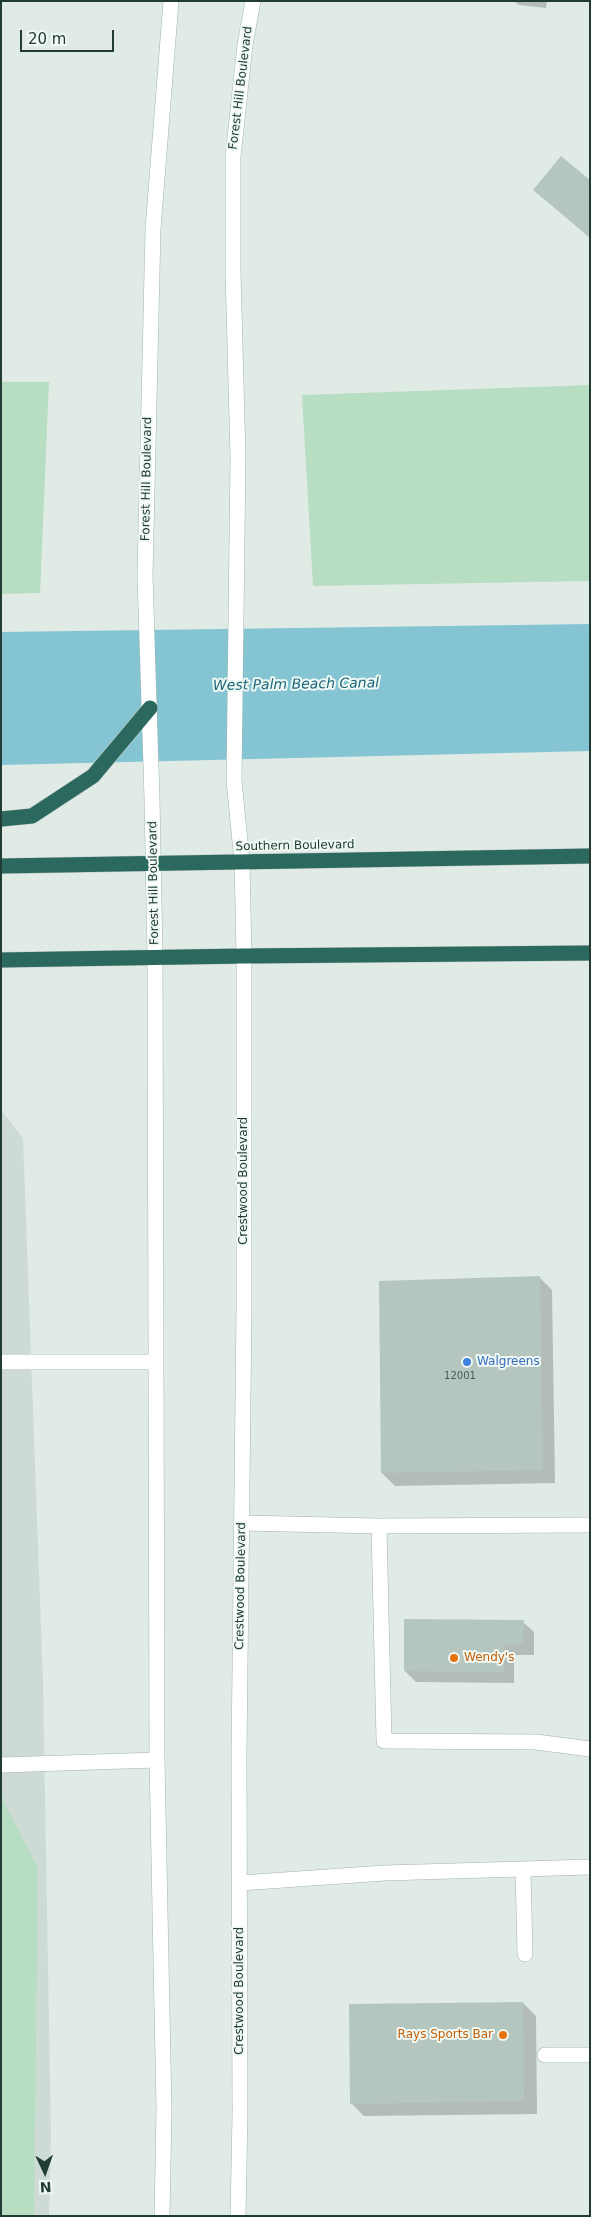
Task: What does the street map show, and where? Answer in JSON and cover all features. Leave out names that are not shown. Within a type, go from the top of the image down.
[{"type":"highway","points":[[1,819],[32,816],[93,776],[150,708]]},
{"type":"highway","name":"Southern Boulevard","points":[[1,866],[590,856]]},
{"type":"highway","points":[[1,960],[155,956],[590,954]]},
{"type":"main road","name":"Forest Hill Boulevard","points":[[155,956],[150,708],[145,575],[153,229],[171,1]]},
{"type":"main road","name":"Forest Hill Boulevard","points":[[244,956],[242,862],[234,780],[238,457],[233,272],[233,157],[245,45],[253,1]]},
{"type":"main road","points":[[155,956],[157,1760],[164,2110],[162,2216]]},
{"type":"main road","name":"Crestwood Boulevard","points":[[238,2216],[244,1308],[244,956]]},
{"type":"main road","points":[[1,1362],[155,1362]]},
{"type":"main road","points":[[242,1523],[379,1526],[590,1525]]},
{"type":"main road","points":[[379,1526],[384,1742],[536,1742],[590,1749]]},
{"type":"main road","points":[[1,1765],[157,1760]]},
{"type":"main road","points":[[240,1883],[385,1873],[590,1867]]},
{"type":"main road","points":[[523,1869],[525,1954]]},
{"type":"main road","points":[[545,2055],[590,2055]]},
{"type":"shaded area","points":[[1,1110],[23,1138],[43,1681],[51,2135],[49,2216],[1,2216]]},
{"type":"green space","points":[[1,382],[49,382],[40,593],[1,594]]},
{"type":"green space","points":[[590,385],[590,581],[313,586],[302,395]]},
{"type":"green space","points":[[1,1796],[38,1868],[34,2216],[1,2216]]},
{"type":"water","name":"West Palm Beach Canal","points":[[590,624],[590,751],[1,765],[1,632]]},
{"type":"building","points":[[561,156],[590,180],[590,237],[533,190]]},
{"type":"building","points":[[540,1276],[543,1470],[381,1473],[379,1281]]},
{"type":"building","name":"Wendy's","points":[[404,1619],[524,1620],[523,1644],[503,1645],[504,1672],[404,1671]]},
{"type":"building","points":[[523,2002],[524,2101],[350,2104],[349,2004]]},
{"type":"place","name":"Walgreens","points":[[467,1362]]},
{"type":"place","name":"Wendy's","points":[[454,1658]]},
{"type":"place","name":"Rays Sports Bar","points":[[503,2035]]}]
